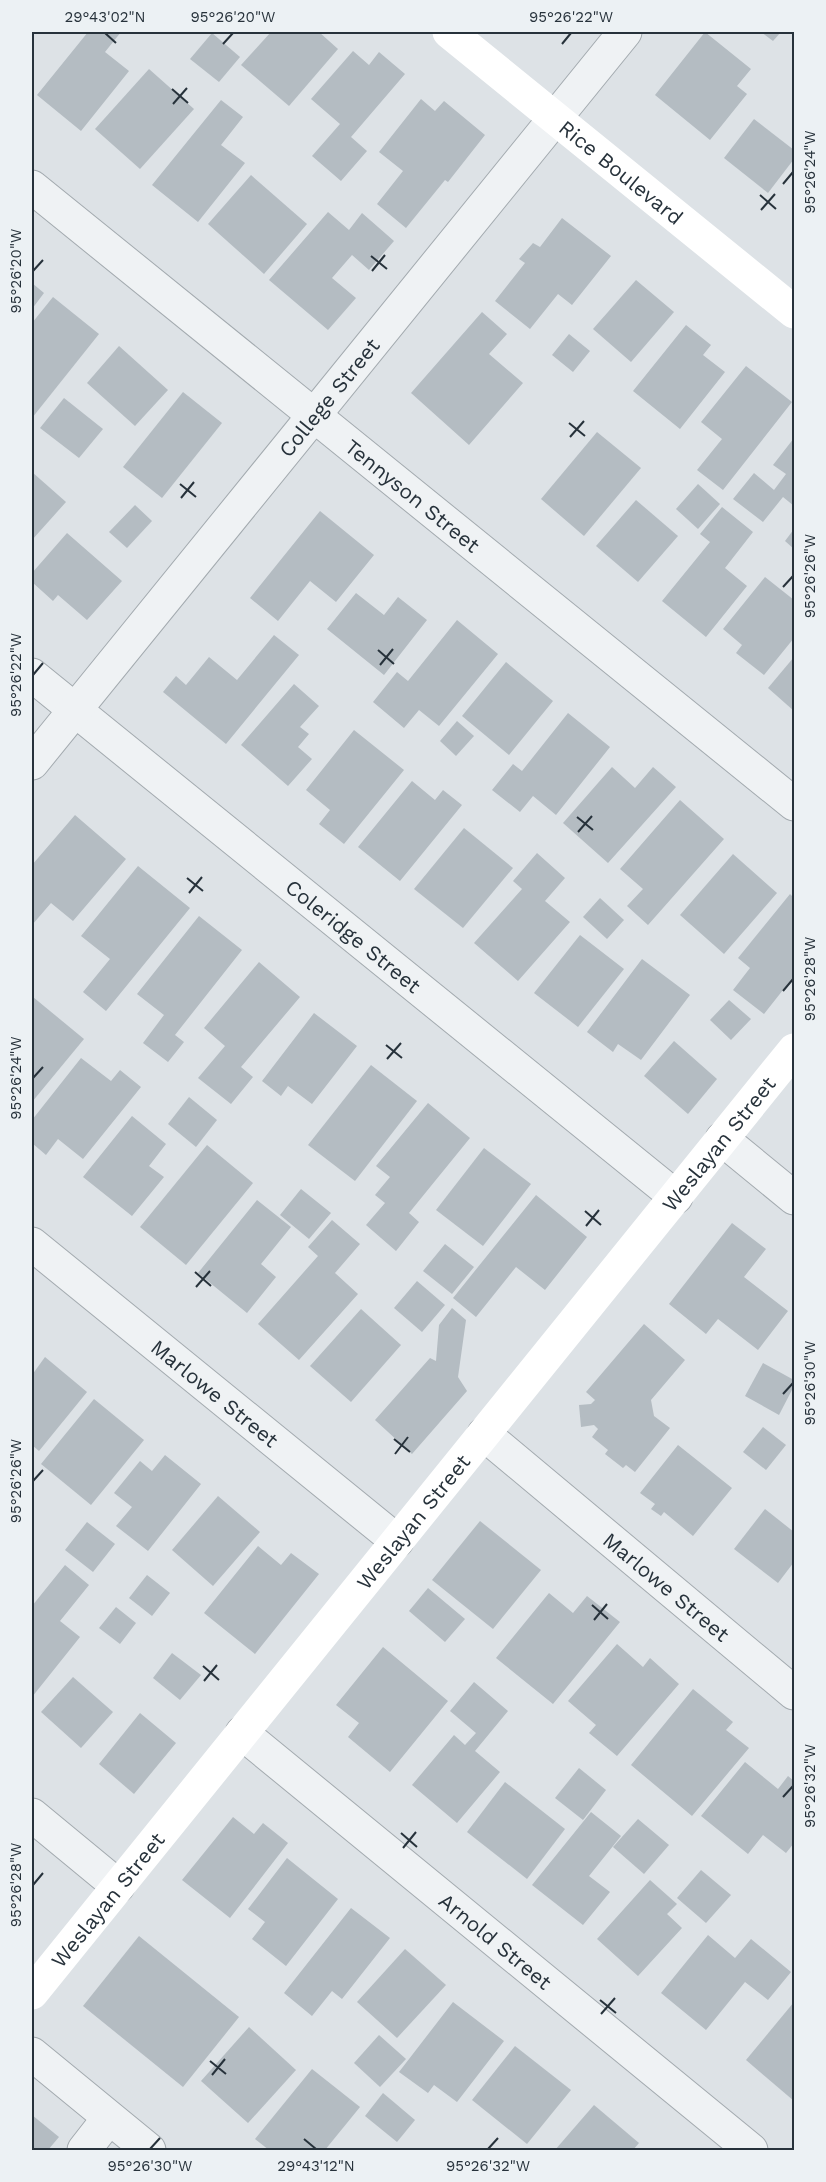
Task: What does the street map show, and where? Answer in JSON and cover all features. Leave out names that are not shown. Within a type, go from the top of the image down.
[{"type":"main road","name":"Rice Boulevard","points":[[449,32],[795,312]]},
{"type":"main road","name":"Weslayan Street","points":[[32,1993],[795,1050]]},
{"type":"street","name":"College Street","points":[[32,763],[625,32]]},
{"type":"street","name":"Tennyson Street","points":[[32,187],[795,804]]},
{"type":"street","name":"Coleridge Street","points":[[32,675],[676,1197]]},
{"type":"street","points":[[722,1140],[795,1198]]},
{"type":"street","name":"Marlowe Street","points":[[32,1244],[397,1541]]},
{"type":"street","name":"Marlowe Street","points":[[484,1434],[795,1693]]},
{"type":"street","name":"Arnold Street","points":[[242,1733],[751,2151]]},
{"type":"street","points":[[32,1815],[118,1886]]},
{"type":"street","points":[[32,2054],[149,2151]]},
{"type":"street","points":[[84,2151],[109,2118]]},
{"type":"building","points":[[88,32],[121,32],[105,52],[129,71],[81,131],[37,95]]},
{"type":"building","points":[[271,32],[319,32],[338,49],[289,106],[241,65]]},
{"type":"building","points":[[705,32],[751,69],[737,86],[747,94],[710,140],[655,95]]},
{"type":"building","points":[[761,32],[781,32],[773,41]]},
{"type":"building","points":[[212,33],[240,57],[219,82],[190,59]]},
{"type":"building","points":[[353,51],[369,65],[379,52],[405,74],[351,137],[367,151],[341,181],[312,156],[340,124],[311,99]]},
{"type":"building","points":[[149,69],[194,109],[140,169],[95,129]]},
{"type":"building","points":[[421,99],[435,111],[444,101],[485,135],[448,182],[445,180],[406,228],[377,204],[403,171],[379,152]]},
{"type":"building","points":[[221,100],[243,117],[221,145],[245,163],[198,222],[152,185]]},
{"type":"building","points":[[754,119],[794,150],[794,159],[768,193],[724,158]]},
{"type":"building","points":[[251,175],[307,224],[264,274],[208,224]]},
{"type":"building","points":[[328,212],[349,230],[362,213],[394,241],[369,270],[352,255],[332,278],[356,298],[328,330],[269,280]]},
{"type":"building","points":[[562,218],[611,256],[572,305],[558,294],[530,329],[495,301],[525,263],[519,259],[533,243],[540,247]]},
{"type":"building","points":[[636,280],[674,312],[631,362],[593,329]]},
{"type":"building","points":[[32,283],[44,293],[32,309]]},
{"type":"building","points":[[53,297],[99,334],[32,418],[32,323]]},
{"type":"building","points":[[482,312],[507,334],[489,354],[523,383],[469,445],[411,393]]},
{"type":"building","points":[[686,325],[711,345],[703,355],[725,372],[680,429],[633,391]]},
{"type":"building","points":[[569,334],[590,351],[573,372],[552,355]]},
{"type":"building","points":[[119,346],[168,390],[135,426],[87,383]]},
{"type":"building","points":[[746,366],[792,402],[723,490],[697,470],[722,439],[701,422]]},
{"type":"building","points":[[183,392],[222,423],[162,498],[123,467]]},
{"type":"building","points":[[64,398],[103,429],[79,458],[40,428]]},
{"type":"building","points":[[597,432],[641,468],[584,536],[541,499]]},
{"type":"building","points":[[794,438],[794,506],[783,497],[763,522],[733,499],[754,473],[774,490],[786,474],[773,465]]},
{"type":"building","points":[[32,472],[66,502],[32,540]]},
{"type":"building","points":[[698,484],[720,504],[698,529],[676,509]]},
{"type":"building","points":[[636,500],[678,536],[638,582],[596,546]]},
{"type":"building","points":[[135,505],[152,521],[127,548],[109,532]]},
{"type":"building","points":[[722,507],[753,532],[725,568],[747,586],[706,637],[662,601],[710,542],[700,534]]},
{"type":"building","points":[[320,511],[374,555],[336,602],[310,581],[278,621],[250,598]]},
{"type":"building","points":[[794,529],[794,549],[785,541]]},
{"type":"building","points":[[67,533],[122,581],[87,620],[58,595],[53,601],[32,582],[32,573]]},
{"type":"building","points":[[765,577],[794,600],[794,638],[764,675],[736,653],[742,645],[723,629]]},
{"type":"building","points":[[356,593],[384,615],[398,597],[427,620],[384,675],[327,629]]},
{"type":"building","points":[[457,620],[498,654],[439,726],[419,710],[404,728],[373,702],[397,672],[408,681]]},
{"type":"building","points":[[274,635],[299,655],[226,744],[163,692],[176,676],[186,685],[209,657],[237,680]]},
{"type":"building","points":[[794,657],[794,711],[768,688]]},
{"type":"building","points":[[506,662],[553,701],[509,755],[462,716]]},
{"type":"building","points":[[294,684],[319,706],[300,727],[309,734],[298,747],[312,759],[288,786],[241,745]]},
{"type":"building","points":[[568,713],[610,747],[556,815],[533,796],[520,812],[492,790],[513,764],[522,771]]},
{"type":"building","points":[[457,721],[474,736],[456,756],[440,741]]},
{"type":"building","points":[[354,730],[404,770],[344,844],[319,824],[330,810],[306,790]]},
{"type":"building","points":[[612,767],[635,788],[653,767],[676,787],[608,863],[563,823]]},
{"type":"building","points":[[412,781],[435,800],[443,790],[462,805],[400,881],[358,847]]},
{"type":"building","points":[[680,800],[724,839],[648,925],[627,906],[643,889],[620,869]]},
{"type":"building","points":[[75,815],[126,859],[73,921],[51,903],[32,925],[32,865]]},
{"type":"building","points":[[464,828],[513,868],[463,928],[414,889]]},
{"type":"building","points":[[537,853],[565,878],[545,901],[570,922],[518,981],[474,943],[522,889],[513,881]]},
{"type":"building","points":[[733,854],[777,893],[724,954],[680,915]]},
{"type":"building","points":[[138,866],[190,908],[106,1011],[83,992],[110,959],[81,936]]},
{"type":"building","points":[[790,894],[794,898],[794,976],[764,1014],[733,990],[750,968],[738,958]]},
{"type":"building","points":[[600,898],[624,920],[607,939],[583,917]]},
{"type":"building","points":[[199,916],[242,950],[175,1035],[184,1042],[168,1062],[143,1043],[164,1015],[137,994]]},
{"type":"building","points":[[580,935],[624,969],[578,1027],[534,993]]},
{"type":"building","points":[[642,959],[690,995],[641,1060],[618,1044],[613,1052],[587,1032]]},
{"type":"building","points":[[259,962],[300,997],[241,1067],[253,1077],[231,1104],[198,1078],[225,1046],[204,1028]]},
{"type":"building","points":[[32,998],[84,1039],[32,1102]]},
{"type":"building","points":[[729,1000],[751,1019],[731,1040],[710,1020]]},
{"type":"building","points":[[314,1013],[357,1046],[312,1104],[288,1086],[281,1096],[262,1081]]},
{"type":"building","points":[[674,1041],[717,1079],[688,1114],[644,1076]]},
{"type":"building","points":[[81,1058],[111,1081],[120,1070],[141,1087],[83,1159],[58,1139],[46,1155],[32,1143],[32,1120]]},
{"type":"building","points":[[371,1065],[417,1101],[355,1181],[308,1145]]},
{"type":"building","points":[[189,1097],[217,1120],[196,1147],[168,1124]]},
{"type":"building","points":[[428,1103],[470,1138],[409,1213],[419,1222],[396,1251],[366,1225],[385,1203],[375,1195],[390,1177],[376,1166]]},
{"type":"building","points":[[132,1116],[166,1144],[149,1166],[164,1177],[132,1216],[83,1177]]},
{"type":"building","points":[[207,1145],[253,1183],[186,1265],[140,1227]]},
{"type":"building","points":[[484,1148],[531,1184],[483,1246],[436,1210]]},
{"type":"building","points":[[301,1189],[331,1213],[309,1239],[280,1215]]},
{"type":"building","points":[[536,1195],[587,1237],[545,1290],[516,1267],[476,1317],[453,1298]]},
{"type":"building","points":[[257,1200],[291,1227],[261,1264],[276,1277],[247,1313],[198,1273]]},
{"type":"building","points":[[332,1220],[360,1244],[335,1273],[358,1294],[299,1360],[258,1324],[318,1256],[308,1247]]},
{"type":"building","points":[[732,1223],[766,1249],[744,1277],[788,1311],[758,1350],[718,1319],[706,1334],[669,1304]]},
{"type":"building","points":[[445,1244],[474,1267],[452,1294],[423,1271]]},
{"type":"building","points":[[417,1281],[445,1305],[422,1332],[394,1308]]},
{"type":"building","points":[[452,1308],[466,1320],[458,1377],[467,1391],[412,1454],[375,1420],[430,1358],[436,1361],[439,1325]]},
{"type":"building","points":[[361,1309],[401,1345],[351,1402],[310,1366]]},
{"type":"building","points":[[644,1324],[685,1360],[651,1400],[654,1416],[670,1428],[635,1472],[626,1465],[623,1468],[605,1454],[608,1450],[592,1437],[598,1429],[594,1425],[581,1427],[579,1405],[591,1404],[595,1400],[586,1392]]},
{"type":"building","points":[[45,1357],[87,1392],[39,1451],[32,1445],[32,1375]]},
{"type":"building","points":[[763,1363],[794,1380],[794,1386],[779,1415],[745,1396]]},
{"type":"building","points":[[94,1399],[144,1440],[91,1505],[41,1464]]},
{"type":"building","points":[[763,1427],[786,1445],[766,1470],[743,1452]]},
{"type":"building","points":[[678,1445],[732,1488],[693,1536],[664,1512],[661,1516],[651,1509],[655,1504],[640,1493]]},
{"type":"building","points":[[165,1455],[201,1484],[148,1551],[116,1526],[132,1507],[114,1493],[140,1461],[152,1471]]},
{"type":"building","points":[[218,1496],[260,1532],[213,1586],[172,1550]]},
{"type":"building","points":[[765,1509],[794,1532],[794,1562],[778,1583],[734,1549]]},
{"type":"building","points":[[480,1521],[541,1570],[493,1629],[432,1580]]},
{"type":"building","points":[[87,1522],[115,1544],[93,1572],[65,1550]]},
{"type":"building","points":[[258,1546],[281,1565],[291,1553],[319,1574],[255,1654],[204,1613]]},
{"type":"building","points":[[65,1565],[89,1585],[60,1621],[80,1637],[32,1697],[32,1606]]},
{"type":"building","points":[[147,1575],[170,1593],[152,1616],[129,1598]]},
{"type":"building","points":[[428,1588],[465,1619],[445,1642],[409,1611]]},
{"type":"building","points":[[549,1593],[573,1613],[587,1596],[620,1622],[553,1704],[496,1658]]},
{"type":"building","points":[[116,1607],[136,1623],[120,1644],[99,1628]]},
{"type":"building","points":[[617,1644],[643,1667],[650,1658],[679,1684],[617,1756],[589,1733],[596,1725],[568,1701]]},
{"type":"building","points":[[383,1647],[448,1701],[390,1772],[348,1737],[359,1723],[336,1705]]},
{"type":"building","points":[[172,1653],[201,1675],[180,1700],[153,1678]]},
{"type":"building","points":[[73,1677],[113,1712],[81,1748],[41,1712]]},
{"type":"building","points":[[474,1682],[508,1711],[475,1751],[500,1772],[457,1823],[412,1785],[454,1735],[465,1745],[476,1733],[450,1711]]},
{"type":"building","points":[[693,1689],[733,1722],[726,1730],[749,1748],[692,1816],[631,1765]]},
{"type":"building","points":[[140,1713],[176,1743],[134,1794],[99,1764]]},
{"type":"building","points":[[745,1762],[778,1789],[788,1776],[794,1781],[794,1843],[786,1853],[763,1835],[748,1854],[701,1816]]},
{"type":"building","points":[[579,1768],[606,1790],[583,1820],[555,1798]]},
{"type":"building","points":[[505,1782],[565,1829],[527,1879],[467,1832]]},
{"type":"building","points":[[591,1812],[621,1836],[589,1876],[610,1892],[583,1925],[532,1885]]},
{"type":"building","points":[[233,1817],[254,1834],[263,1823],[288,1843],[230,1918],[182,1880]]},
{"type":"building","points":[[638,1819],[669,1845],[644,1874],[613,1847]]},
{"type":"building","points":[[287,1858],[338,1899],[286,1966],[252,1939],[265,1922],[248,1909]]},
{"type":"building","points":[[701,1870],[731,1895],[706,1923],[677,1898]]},
{"type":"building","points":[[650,1880],[677,1904],[667,1914],[682,1928],[638,1976],[597,1939]]},
{"type":"building","points":[[351,1908],[390,1938],[342,1999],[332,1991],[312,2016],[284,1993]]},
{"type":"building","points":[[708,1935],[735,1958],[751,1939],[791,1972],[768,2000],[745,1982],[706,2030],[661,1993]]},
{"type":"building","points":[[139,1936],[239,2017],[183,2087],[83,2006]]},
{"type":"building","points":[[405,1949],[446,1985],[397,2038],[357,2002]]},
{"type":"building","points":[[453,2002],[504,2041],[457,2102],[434,2085],[428,2093],[399,2072]]},
{"type":"building","points":[[794,2002],[794,2101],[746,2060]]},
{"type":"building","points":[[249,2027],[296,2070],[248,2123],[201,2081]]},
{"type":"building","points":[[379,2035],[406,2059],[380,2087],[354,2063]]},
{"type":"building","points":[[515,2046],[571,2090],[527,2144],[472,2100]]},
{"type":"building","points":[[312,2069],[360,2107],[325,2150],[269,2150],[255,2139]]},
{"type":"building","points":[[383,2093],[415,2120],[397,2142],[365,2116]]},
{"type":"building","points":[[594,2105],[639,2143],[633,2150],[555,2150]]},
{"type":"building","points":[[32,2115],[59,2137],[48,2150],[32,2150]]}]
